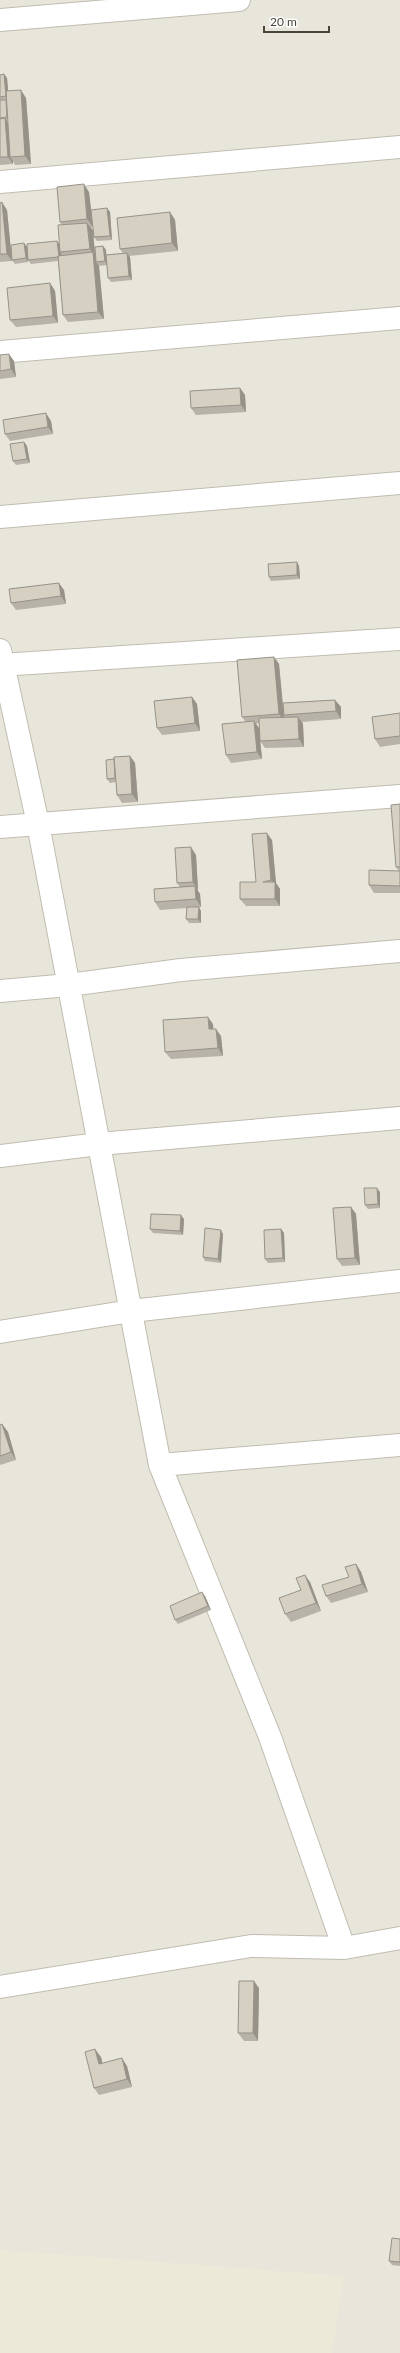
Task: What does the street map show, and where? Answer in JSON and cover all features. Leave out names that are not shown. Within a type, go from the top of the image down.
[{"type":"street","points":[[0,20],[240,0]]},
{"type":"street","points":[[0,182],[400,147]]},
{"type":"street","points":[[0,352],[400,318]]},
{"type":"street","points":[[0,517],[400,483]]},
{"type":"street","points":[[344,1948],[270,1737],[160,1465],[38,824],[1,660],[400,639]]},
{"type":"street","points":[[0,827],[400,796]]},
{"type":"street","points":[[0,991],[69,986],[182,970],[400,951]]},
{"type":"street","points":[[0,1156],[99,1144],[400,1118]]},
{"type":"street","points":[[0,1332],[131,1311],[400,1281]]},
{"type":"street","points":[[160,1465],[400,1445]]},
{"type":"street","points":[[0,1987],[251,1946],[344,1948],[400,1938]]},
{"type":"shaded area","points":[[0,0],[400,0],[400,2353],[0,2353]]},
{"type":"shaded area","points":[[0,2250],[344,2276],[332,2353],[0,2353]]},
{"type":"building","points":[[4,74],[6,96],[0,97],[0,75]]},
{"type":"building","points":[[21,90],[25,156],[10,157],[6,91]]},
{"type":"building","points":[[0,100],[6,100],[7,117],[0,118]]},
{"type":"building","points":[[5,118],[8,157],[0,157],[0,119]]},
{"type":"building","points":[[84,184],[87,219],[60,222],[57,187]]},
{"type":"building","points":[[2,202],[7,254],[0,254],[0,203]]},
{"type":"building","points":[[107,208],[110,236],[94,237],[91,210]]},
{"type":"building","points":[[170,212],[172,243],[120,249],[117,218]]},
{"type":"building","points":[[87,223],[90,249],[60,252],[58,225]]},
{"type":"building","points":[[57,241],[58,257],[28,260],[27,244]]},
{"type":"building","points":[[24,243],[26,258],[12,260],[11,245]]},
{"type":"building","points":[[103,246],[105,261],[96,262],[95,247]]},
{"type":"building","points":[[93,252],[98,312],[63,315],[58,256]]},
{"type":"building","points":[[127,253],[129,276],[108,278],[106,255]]},
{"type":"building","points":[[50,283],[53,316],[10,320],[7,288]]},
{"type":"building","points":[[9,354],[11,369],[0,371],[0,355]]},
{"type":"building","points":[[240,388],[241,405],[191,408],[190,391]]},
{"type":"building","points":[[46,413],[48,427],[5,434],[3,420]]},
{"type":"building","points":[[24,442],[27,459],[13,461],[10,444]]},
{"type":"building","points":[[297,562],[297,575],[269,577],[268,564]]},
{"type":"building","points":[[59,583],[61,596],[11,603],[9,589]]},
{"type":"building","points":[[274,657],[279,714],[242,717],[237,660]]},
{"type":"building","points":[[192,697],[195,723],[157,728],[154,701]]},
{"type":"building","points":[[335,700],[336,711],[284,715],[283,703]]},
{"type":"building","points":[[400,713],[400,736],[375,739],[372,717]]},
{"type":"building","points":[[298,717],[299,739],[260,741],[259,718]]},
{"type":"building","points":[[254,721],[257,752],[226,755],[222,724]]},
{"type":"building","points":[[130,756],[132,794],[117,795],[114,757]]},
{"type":"building","points":[[114,759],[115,778],[107,779],[106,760]]},
{"type":"building","points":[[400,804],[400,867],[396,867],[391,805]]},
{"type":"building","points":[[267,833],[271,880],[263,882],[275,882],[275,899],[240,899],[240,882],[256,882],[252,834]]},
{"type":"building","points":[[191,847],[193,882],[177,883],[175,848]]},
{"type":"building","points":[[369,870],[400,871],[400,886],[369,885]]},
{"type":"building","points":[[195,886],[196,899],[155,902],[154,889]]},
{"type":"building","points":[[187,907],[199,907],[198,919],[186,919]]},
{"type":"building","points":[[208,1017],[209,1029],[216,1029],[218,1048],[165,1052],[163,1020]]},
{"type":"building","points":[[364,1188],[377,1188],[378,1204],[365,1205]]},
{"type":"building","points":[[351,1207],[355,1258],[337,1259],[333,1208]]},
{"type":"building","points":[[151,1214],[181,1215],[180,1231],[150,1229]]},
{"type":"building","points":[[205,1228],[221,1230],[218,1259],[203,1257]]},
{"type":"building","points":[[281,1229],[283,1258],[265,1259],[264,1230]]},
{"type":"building","points":[[2,1424],[11,1452],[0,1456],[0,1425]]},
{"type":"building","points":[[356,1564],[362,1584],[326,1596],[322,1585],[349,1577],[345,1567]]},
{"type":"building","points":[[305,1575],[316,1603],[285,1614],[279,1598],[301,1590],[296,1578]]},
{"type":"building","points":[[202,1592],[208,1606],[175,1620],[170,1606]]},
{"type":"building","points":[[239,1981],[254,1981],[253,2033],[238,2033]]},
{"type":"building","points":[[95,2049],[99,2064],[122,2058],[127,2079],[94,2088],[85,2052]]},
{"type":"building","points":[[392,2238],[400,2239],[400,2262],[389,2261]]}]
